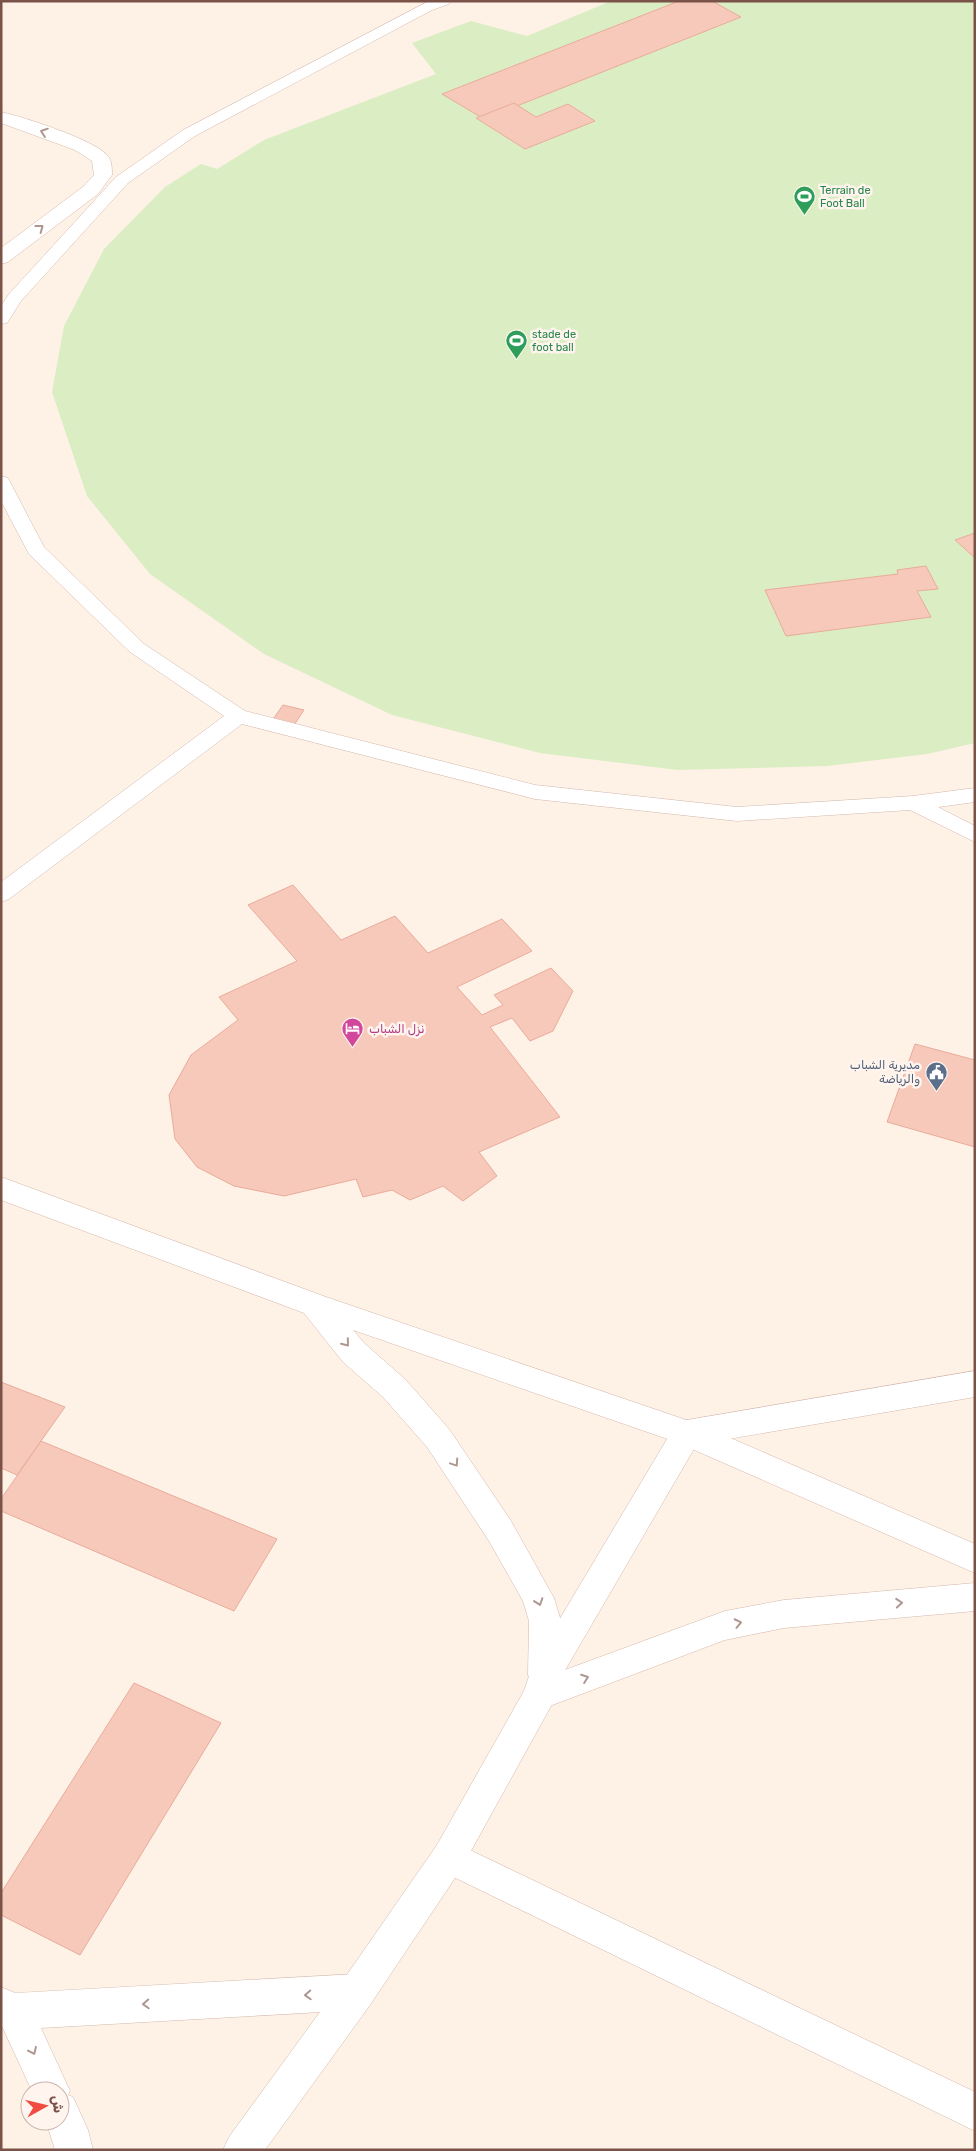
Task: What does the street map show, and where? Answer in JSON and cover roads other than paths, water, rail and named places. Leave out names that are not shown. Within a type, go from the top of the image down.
[{"type":"street","points":[[1,117],[82,146],[101,159],[103,175],[91,190],[1,258]]},
{"type":"street","points":[[1,1188],[315,1305],[687,1433],[975,1559]]},
{"type":"street","points":[[315,1305],[354,1353],[394,1388],[438,1438],[500,1531],[538,1598],[544,1621],[542,1685]]},
{"type":"street","points":[[687,1433],[975,1384]]},
{"type":"street","points":[[242,2150],[357,1992],[449,1857],[542,1685],[687,1433]]},
{"type":"street","points":[[542,1685],[725,1626],[784,1614],[975,1597]]},
{"type":"street","points":[[449,1857],[975,2112]]},
{"type":"street","points":[[46,2081],[8,2008],[357,1992]]},
{"type":"street","points":[[69,2131],[74,2150]]},
{"type":"lane","points":[[1,319],[14,298],[122,180],[189,133],[421,4],[444,1]]},
{"type":"lane","points":[[103,175],[122,180]]},
{"type":"lane","points":[[1,482],[36,550],[137,648],[238,716],[535,792],[737,814],[913,803],[975,795]]},
{"type":"lane","points":[[1,894],[238,716]]},
{"type":"lane","points":[[913,803],[975,835]]},
{"type":"place","name":"Terrain de Foot Ball","points":[[804,215]]},
{"type":"place","name":"stade de foot ball","points":[[516,359]]},
{"type":"place","name":"نزل الشباب","points":[[353,1048]]},
{"type":"place","name":"مديرية الشباب والرياضة","points":[[936,1091]]}]
